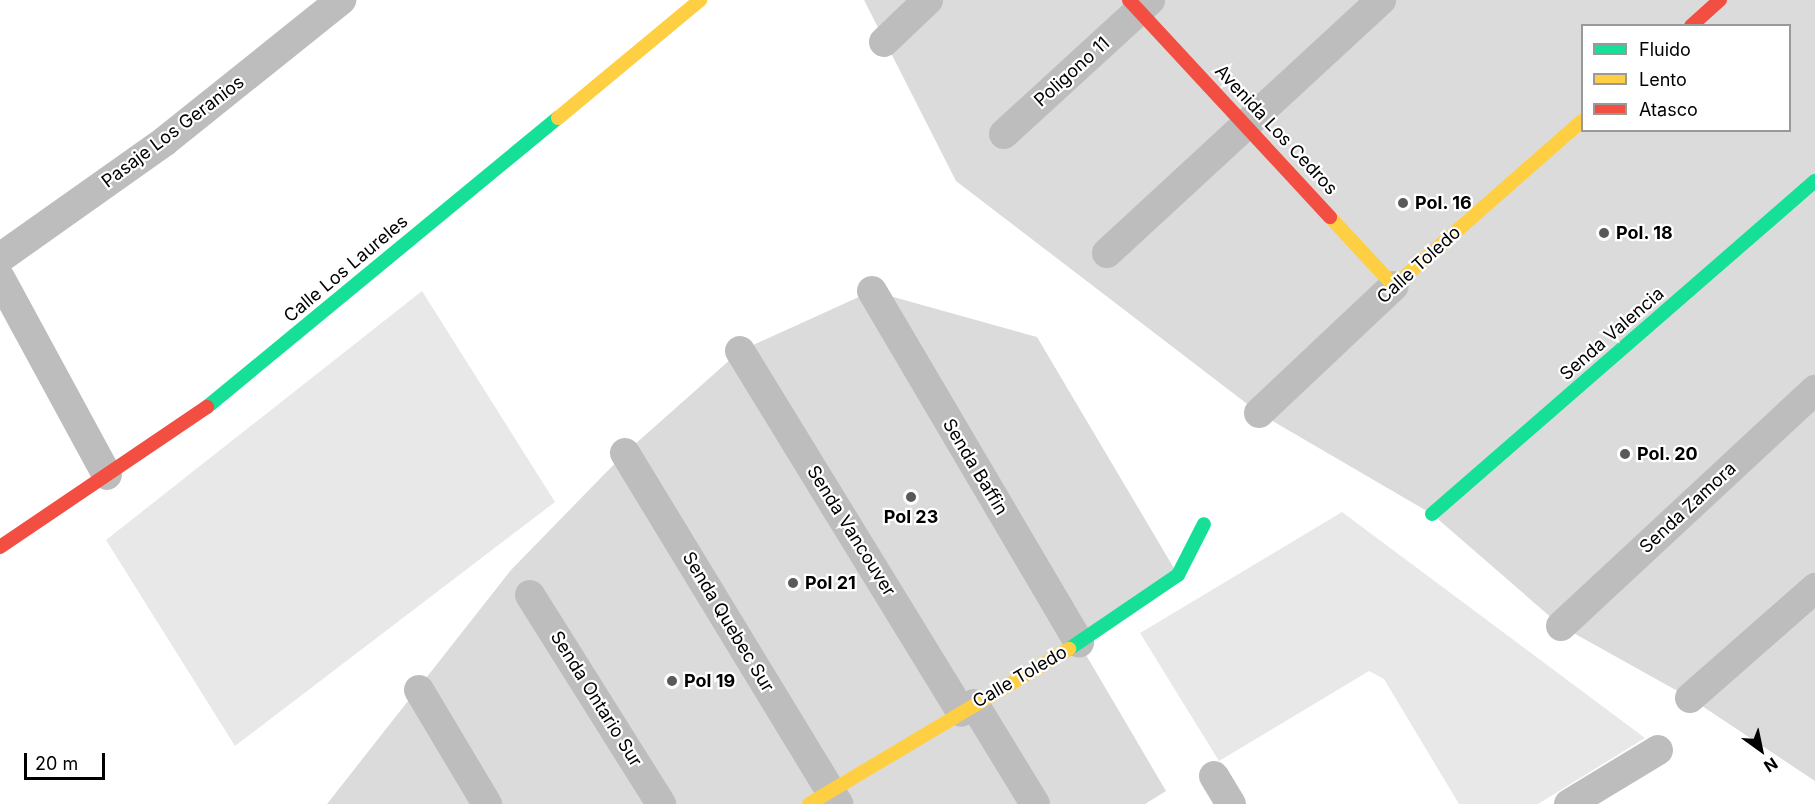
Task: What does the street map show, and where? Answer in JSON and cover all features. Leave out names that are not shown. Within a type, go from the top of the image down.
[{"type":"street","name":"Pasaje Los Geranios","points":[[0,258],[165,141],[341,0]]},
{"type":"street","name":"Calle Los Laureles","points":[[0,547],[206,408],[700,0]]},
{"type":"street","points":[[884,42],[928,0]]},
{"type":"street","points":[[1107,252],[1245,120],[1381,0]]},
{"type":"street","points":[[1693,24],[1720,0]]},
{"type":"street","name":"Avenida Los Cedros","points":[[1140,3],[1394,286]]},
{"type":"street","name":"Poligono 11","points":[[1004,134],[1140,3]]},
{"type":"street","name":"Calle Toledo","points":[[1259,413],[1394,286],[1581,122]]},
{"type":"street","name":"Senda Valencia","points":[[1432,514],[1815,181]]},
{"type":"street","points":[[0,278],[107,475]]},
{"type":"street","name":"Senda Baffin","points":[[872,291],[1079,643]]},
{"type":"street","name":"Senda Vancouver","points":[[740,351],[968,708],[1035,804]]},
{"type":"street","name":"Senda Zamora","points":[[1561,626],[1815,390]]},
{"type":"street","name":"Senda Quebec Sur","points":[[625,453],[826,800]]},
{"type":"street","name":"Calle Toledo","points":[[826,800],[968,708],[1079,643],[1178,574],[1204,524]]},
{"type":"street","points":[[1690,698],[1815,588]]},
{"type":"street","name":"Senda Ontario Sur","points":[[530,595],[661,804]]},
{"type":"street","points":[[419,690],[487,804]]},
{"type":"street","points":[[1569,804],[1658,750]]},
{"type":"street","points":[[1214,776],[1230,804]]},
{"type":"shaded area","points":[[422,291],[555,502],[235,746],[106,540]]},
{"type":"shaded area","points":[[1342,512],[1645,738],[1538,804],[1459,804],[1384,679],[1369,671],[1219,761],[1140,633]]},
{"type":"building","points":[[864,0],[1815,0],[1815,781],[1690,698],[1561,626],[1432,514],[1259,413],[956,181]]},
{"type":"building","points":[[872,291],[1037,337],[1178,575],[1079,643],[1166,791],[1145,804],[327,804],[511,570],[625,453],[740,351]]},
{"type":"traffic: fast","points":[[207,407],[558,118]]},
{"type":"traffic: fast","points":[[1432,514],[1815,181]]},
{"type":"traffic: fast","points":[[1069,649],[1178,575],[1204,524]]},
{"type":"traffic: slow","points":[[558,118],[700,0]]},
{"type":"traffic: slow","points":[[1330,217],[1394,286],[1581,122]]},
{"type":"traffic: slow","points":[[809,804],[1069,649]]},
{"type":"traffic: jam","points":[[1129,0],[1330,217]]},
{"type":"traffic: jam","points":[[1693,24],[1720,0]]},
{"type":"traffic: jam","points":[[0,547],[207,407]]},
{"type":"place","name":"Pol. 16","points":[[1403,203]]},
{"type":"place","name":"Pol. 18","points":[[1604,233]]},
{"type":"place","name":"Pol. 20","points":[[1625,454]]},
{"type":"place","name":"Pol 23","points":[[911,497]]},
{"type":"place","name":"Pol 21","points":[[793,583]]},
{"type":"place","name":"Pol 19","points":[[672,681]]}]
